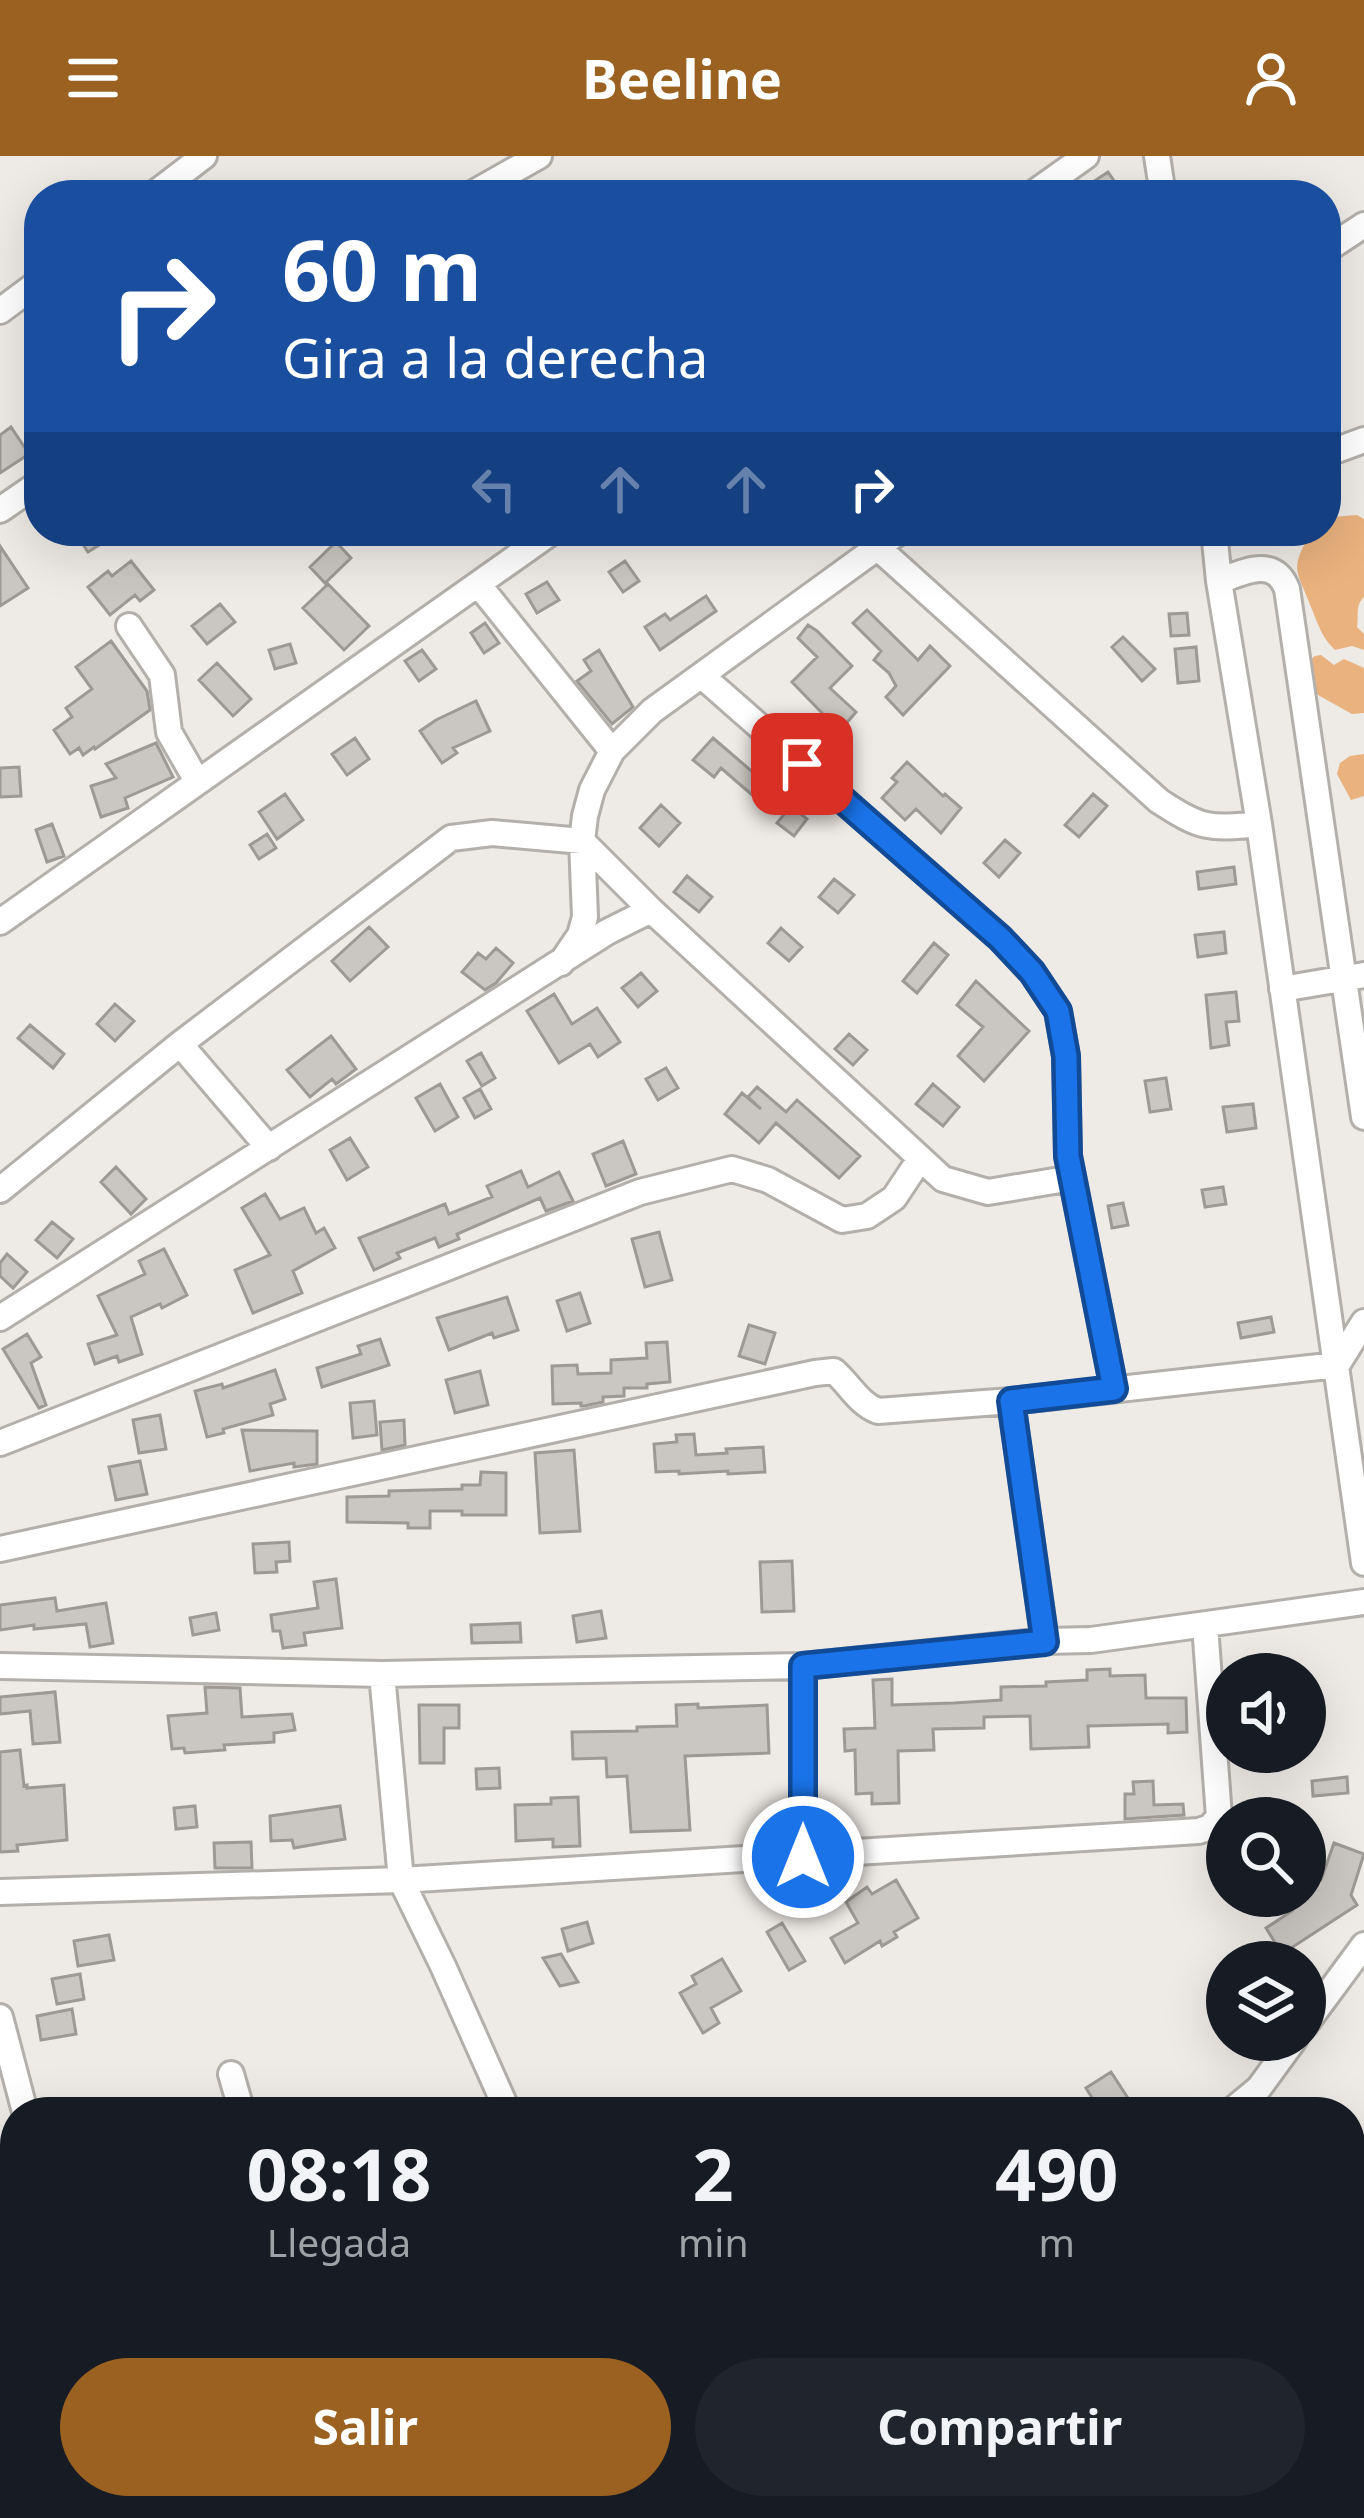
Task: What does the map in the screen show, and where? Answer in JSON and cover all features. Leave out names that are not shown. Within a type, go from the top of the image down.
[{"type":"street","points":[[173,180],[204,156]]},
{"type":"street","points":[[497,180],[539,156]]},
{"type":"street","points":[[1052,180],[1086,156]]},
{"type":"street","points":[[0,922],[532,546]]},
{"type":"street","points":[[561,963],[580,935],[585,916],[585,816],[611,751],[652,711],[862,546]]},
{"type":"street","points":[[879,546],[1159,801],[1201,826],[1259,824]]},
{"type":"street","points":[[1216,546],[1364,1563]]},
{"type":"street","points":[[1219,581],[1256,568],[1273,570],[1287,589],[1355,976],[1364,1117]]},
{"type":"street","points":[[478,584],[611,751]]},
{"type":"street","points":[[129,626],[162,675],[169,732],[197,781]]},
{"type":"street","points":[[702,676],[1000,938],[1032,972],[1058,1011],[1066,1056],[1068,1156],[1114,1389]]},
{"type":"street","points":[[0,1190],[451,838],[492,833],[583,841],[651,910],[943,1179],[988,1192],[1072,1178]]},
{"type":"street","points":[[0,1318],[607,932],[651,910]]},
{"type":"street","points":[[1282,989],[1355,976]]},
{"type":"street","points":[[181,1045],[269,1148]]},
{"type":"street","points":[[0,1444],[640,1192],[732,1168],[768,1180],[842,1220],[867,1216],[894,1198],[920,1160]]},
{"type":"street","points":[[1336,1365],[1364,1322]]},
{"type":"street","points":[[0,1550],[815,1373],[834,1371],[864,1406],[878,1411],[1336,1365]]},
{"type":"street","points":[[1011,1401],[1045,1642]]},
{"type":"street","points":[[0,1666],[382,1673],[803,1666],[1091,1640],[1364,1602]]},
{"type":"street","points":[[0,1892],[401,1880],[1198,1832],[1220,1817],[1205,1625]]},
{"type":"street","points":[[803,1666],[803,1857]]},
{"type":"street","points":[[382,1673],[401,1880],[501,2097]]},
{"type":"street","points":[[1326,1997],[1364,1945]]},
{"type":"street","points":[[0,2017],[21,2097]]},
{"type":"street","points":[[1252,2097],[1279,2061]]},
{"type":"street","points":[[231,2074],[238,2097]]},
{"type":"shaded area","points":[[1341,516],[1364,519],[1364,597],[1357,627],[1364,634],[1364,650],[1352,646],[1335,650],[1326,640],[1299,576],[1304,546],[1341,546]]},
{"type":"shaded area","points":[[1321,655],[1334,665],[1344,659],[1364,668],[1364,713],[1352,714],[1313,690],[1306,663]]},
{"type":"shaded area","points":[[1364,754],[1364,796],[1351,800],[1337,774],[1340,763]]},
{"type":"building","points":[[11,427],[24,446],[24,457],[0,473],[0,435]]},
{"type":"building","points":[[0,546],[28,588],[0,606]]},
{"type":"building","points":[[332,546],[340,546],[351,558],[325,583],[310,567]]},
{"type":"building","points":[[131,561],[154,590],[140,601],[135,595],[110,615],[88,587]]},
{"type":"building","points":[[625,561],[639,581],[623,592],[609,572]]},
{"type":"building","points":[[547,582],[559,600],[537,613],[526,594]]},
{"type":"building","points":[[328,584],[369,626],[344,650],[303,608]]},
{"type":"building","points":[[706,596],[716,611],[660,650],[645,627],[665,614],[670,620]]},
{"type":"building","points":[[220,604],[235,622],[207,644],[192,626]]},
{"type":"building","points":[[867,610],[918,660],[930,646],[950,666],[903,715],[886,697],[896,686],[874,660],[881,651],[853,623]]},
{"type":"building","points":[[1187,613],[1189,635],[1171,636],[1169,614]]},
{"type":"building","points":[[485,623],[499,643],[484,653],[471,633]]},
{"type":"building","points":[[808,625],[852,666],[830,688],[856,712],[837,734],[792,682],[817,657],[798,638]]},
{"type":"building","points":[[1123,637],[1155,669],[1142,681],[1112,647]]},
{"type":"building","points":[[111,641],[147,691],[150,710],[95,749],[83,755],[79,748],[70,754],[54,730],[72,717],[66,708],[92,689],[76,667]]},
{"type":"building","points":[[290,644],[296,663],[275,669],[269,650]]},
{"type":"building","points":[[1196,647],[1199,681],[1178,683],[1175,649]]},
{"type":"building","points":[[422,650],[436,669],[419,681],[405,661]]},
{"type":"building","points":[[599,650],[633,707],[612,724],[577,681],[591,671],[584,660]]},
{"type":"building","points":[[217,663],[251,699],[233,716],[199,680]]},
{"type":"building","points":[[476,701],[490,731],[453,748],[457,753],[442,763],[420,731]]},
{"type":"building","points":[[355,738],[369,759],[347,775],[332,754]]},
{"type":"building","points":[[713,738],[762,780],[751,794],[721,768],[714,777],[693,760]]},
{"type":"building","points":[[156,743],[173,777],[125,798],[128,808],[101,817],[91,786],[116,778],[106,764]]},
{"type":"building","points":[[907,762],[961,808],[941,833],[916,809],[905,820],[882,798]]},
{"type":"building","points":[[19,767],[21,796],[0,797],[0,768]]},
{"type":"building","points":[[285,794],[303,820],[277,839],[259,812]]},
{"type":"building","points":[[1093,794],[1107,806],[1079,837],[1065,825]]},
{"type":"building","points":[[661,805],[680,823],[659,846],[640,828]]},
{"type":"building","points":[[791,806],[807,819],[794,836],[777,823]]},
{"type":"building","points":[[52,824],[64,856],[47,862],[36,830]]},
{"type":"building","points":[[267,834],[276,848],[259,859],[250,845]]},
{"type":"building","points":[[1005,840],[1020,853],[999,877],[984,863]]},
{"type":"building","points":[[1234,867],[1236,884],[1199,889],[1197,872]]},
{"type":"building","points":[[687,876],[712,897],[699,912],[674,892]]},
{"type":"building","points":[[834,879],[854,895],[838,913],[819,897]]},
{"type":"building","points":[[369,927],[388,947],[350,981],[332,961]]},
{"type":"building","points":[[781,928],[802,947],[789,961],[768,943]]},
{"type":"building","points":[[1224,932],[1226,953],[1198,957],[1195,935]]},
{"type":"building","points":[[934,943],[948,955],[917,993],[903,981]]},
{"type":"building","points":[[496,948],[513,963],[485,990],[462,972],[478,953],[486,959]]},
{"type":"building","points":[[641,973],[657,991],[638,1007],[622,988]]},
{"type":"building","points":[[976,981],[1029,1031],[984,1081],[958,1056],[983,1027],[957,1005]]},
{"type":"building","points":[[1236,992],[1239,1021],[1226,1022],[1229,1045],[1211,1048],[1206,995]]},
{"type":"building","points":[[554,994],[572,1024],[597,1008],[620,1042],[598,1057],[590,1044],[559,1063],[527,1011]]},
{"type":"building","points":[[115,1004],[134,1021],[115,1041],[97,1024]]},
{"type":"building","points":[[30,1025],[64,1054],[53,1068],[18,1038]]},
{"type":"building","points":[[849,1034],[867,1050],[853,1065],[835,1049]]},
{"type":"building","points":[[331,1036],[356,1069],[336,1084],[332,1079],[310,1097],[287,1070]]},
{"type":"building","points":[[481,1053],[495,1078],[482,1086],[467,1061]]},
{"type":"building","points":[[666,1068],[678,1088],[658,1100],[646,1079]]},
{"type":"building","points":[[1166,1078],[1171,1109],[1150,1112],[1145,1081]]},
{"type":"building","points":[[440,1084],[458,1117],[435,1131],[416,1098]]},
{"type":"building","points":[[933,1084],[959,1107],[943,1126],[916,1104]]},
{"type":"building","points":[[757,1087],[786,1112],[797,1100],[860,1156],[839,1178],[776,1123],[759,1143],[725,1114],[742,1093],[761,1109],[748,1097]]},
{"type":"building","points":[[480,1089],[491,1109],[475,1118],[464,1098]]},
{"type":"building","points":[[1253,1104],[1256,1128],[1227,1132],[1223,1107]]},
{"type":"building","points":[[350,1138],[368,1167],[347,1180],[330,1150]]},
{"type":"building","points":[[623,1141],[636,1174],[606,1186],[593,1154]]},
{"type":"building","points":[[116,1167],[146,1199],[131,1214],[101,1182]]},
{"type":"building","points":[[521,1171],[528,1187],[559,1172],[573,1201],[546,1211],[540,1198],[457,1234],[459,1239],[439,1247],[435,1238],[397,1253],[400,1258],[374,1270],[359,1238],[445,1204],[449,1214],[492,1197],[487,1186]]},
{"type":"building","points":[[1223,1187],[1226,1204],[1205,1207],[1202,1190]]},
{"type":"building","points":[[265,1194],[280,1219],[304,1208],[316,1233],[324,1228],[335,1248],[293,1271],[302,1293],[253,1313],[235,1270],[270,1255],[242,1208]]},
{"type":"building","points":[[1123,1203],[1128,1225],[1112,1228],[1108,1206]]},
{"type":"building","points":[[52,1222],[73,1239],[57,1258],[36,1240]]},
{"type":"building","points":[[659,1232],[672,1280],[645,1287],[632,1239]]},
{"type":"building","points":[[164,1249],[187,1295],[131,1317],[142,1354],[95,1364],[88,1344],[117,1335],[98,1296],[145,1274],[139,1261]]},
{"type":"building","points":[[7,1254],[27,1272],[13,1288],[0,1276],[0,1263]]},
{"type":"building","points":[[580,1293],[590,1323],[567,1331],[557,1301]]},
{"type":"building","points":[[507,1297],[518,1330],[494,1338],[492,1333],[449,1350],[437,1318]]},
{"type":"building","points":[[1271,1317],[1274,1332],[1241,1338],[1238,1323]]},
{"type":"building","points":[[749,1325],[775,1333],[765,1364],[739,1356]]},
{"type":"building","points":[[27,1334],[41,1357],[31,1363],[46,1405],[39,1408],[3,1349]]},
{"type":"building","points":[[380,1339],[389,1365],[322,1387],[317,1368],[361,1354],[358,1346]]},
{"type":"building","points":[[667,1342],[670,1382],[624,1388],[624,1396],[603,1397],[603,1402],[584,1406],[553,1404],[552,1366],[577,1365],[578,1374],[611,1373],[611,1360],[647,1358],[646,1343]]},
{"type":"building","points":[[275,1370],[285,1399],[270,1404],[273,1415],[207,1437],[195,1391],[222,1384],[223,1388]]},
{"type":"building","points":[[480,1371],[488,1405],[455,1413],[446,1380]]},
{"type":"building","points":[[374,1401],[377,1435],[353,1438],[350,1403]]},
{"type":"building","points":[[160,1415],[166,1449],[139,1453],[133,1420]]},
{"type":"building","points":[[404,1420],[405,1445],[382,1450],[380,1422]]},
{"type":"building","points":[[242,1430],[317,1431],[317,1464],[250,1471]]},
{"type":"building","points":[[694,1434],[696,1455],[763,1447],[765,1472],[656,1472],[654,1444],[677,1442],[676,1435]]},
{"type":"building","points":[[574,1450],[580,1531],[540,1533],[535,1453]]},
{"type":"building","points":[[140,1461],[147,1494],[116,1500],[109,1467]]},
{"type":"building","points":[[481,1472],[506,1473],[506,1515],[430,1511],[430,1528],[347,1522],[347,1497],[462,1489],[462,1485],[480,1485]]},
{"type":"building","points":[[289,1542],[290,1561],[276,1562],[277,1572],[255,1573],[253,1544]]},
{"type":"building","points":[[792,1561],[794,1611],[762,1612],[760,1562]]},
{"type":"building","points":[[336,1579],[342,1628],[304,1633],[306,1645],[283,1648],[271,1615],[318,1608],[314,1582]]},
{"type":"building","points":[[55,1598],[57,1611],[106,1603],[113,1643],[90,1647],[86,1624],[0,1630],[0,1605]]},
{"type":"building","points":[[601,1611],[606,1638],[577,1642],[573,1616]]},
{"type":"building","points":[[216,1613],[219,1630],[193,1635],[190,1618]]},
{"type":"building","points":[[520,1623],[521,1642],[472,1643],[471,1625]]},
{"type":"building","points":[[1110,1669],[1110,1676],[1145,1675],[1146,1698],[1186,1698],[1187,1732],[1168,1733],[1168,1724],[1088,1726],[1089,1747],[1031,1749],[1030,1716],[984,1717],[984,1728],[933,1729],[934,1750],[898,1751],[899,1803],[872,1804],[872,1793],[856,1794],[855,1750],[845,1751],[844,1729],[875,1728],[873,1680],[892,1679],[892,1705],[954,1703],[1001,1700],[1001,1687],[1087,1680],[1087,1670]]},
{"type":"building","points":[[205,1687],[240,1688],[242,1717],[292,1714],[295,1730],[274,1733],[274,1742],[224,1745],[225,1750],[185,1753],[184,1748],[172,1749],[168,1716],[207,1713]]},
{"type":"building","points":[[55,1692],[60,1742],[33,1744],[30,1711],[0,1714],[0,1697]]},
{"type":"building","points":[[698,1704],[698,1708],[767,1705],[769,1753],[685,1756],[690,1830],[631,1832],[627,1776],[607,1777],[606,1758],[573,1759],[572,1732],[677,1726],[676,1705]]},
{"type":"building","points":[[419,1705],[459,1705],[459,1728],[444,1728],[444,1763],[420,1763]]},
{"type":"building","points":[[20,1750],[24,1786],[64,1785],[67,1840],[17,1845],[18,1851],[0,1852],[0,1752]]},
{"type":"building","points":[[499,1768],[500,1788],[477,1789],[476,1769]]},
{"type":"building","points":[[1347,1777],[1348,1793],[1313,1796],[1312,1781]]},
{"type":"building","points":[[1153,1781],[1154,1805],[1183,1804],[1184,1815],[1125,1819],[1125,1794],[1134,1794],[1133,1782]]},
{"type":"building","points":[[578,1797],[580,1846],[553,1847],[553,1839],[516,1841],[515,1805]]},
{"type":"building","points":[[195,1806],[197,1827],[176,1829],[174,1808]]},
{"type":"building","points":[[340,1806],[345,1839],[294,1848],[292,1840],[271,1841],[270,1816]]},
{"type":"building","points":[[251,1842],[252,1868],[215,1868],[214,1843]]},
{"type":"building","points":[[1334,1843],[1364,1854],[1351,1895],[1357,1905],[1302,1941],[1274,1941],[1266,1928],[1283,1917],[1326,1917],[1326,1866]]},
{"type":"building","points":[[896,1880],[918,1918],[894,1932],[897,1937],[882,1946],[880,1941],[845,1963],[831,1938],[858,1923],[846,1902],[867,1887],[872,1894]]},
{"type":"building","points":[[587,1922],[593,1943],[568,1951],[562,1929]]},
{"type":"building","points":[[782,1923],[805,1961],[789,1970],[767,1932]]},
{"type":"building","points":[[109,1935],[114,1960],[78,1966],[74,1941]]},
{"type":"building","points":[[561,1954],[578,1982],[560,1986],[543,1958]]},
{"type":"building","points":[[722,1959],[741,1991],[711,2008],[719,2023],[703,2033],[680,1993],[696,1984],[692,1976]]},
{"type":"building","points":[[80,1974],[84,1999],[57,2004],[52,1979]]},
{"type":"building","points":[[72,2009],[76,2034],[41,2040],[37,2016]]},
{"type":"building","points":[[1111,2072],[1127,2097],[1092,2097],[1086,2088]]},
{"type":"route","points":[[802,764],[1000,938],[1032,972],[1058,1011],[1066,1056],[1068,1156],[1114,1389],[1011,1401],[1045,1642],[803,1666],[803,1857]]}]
